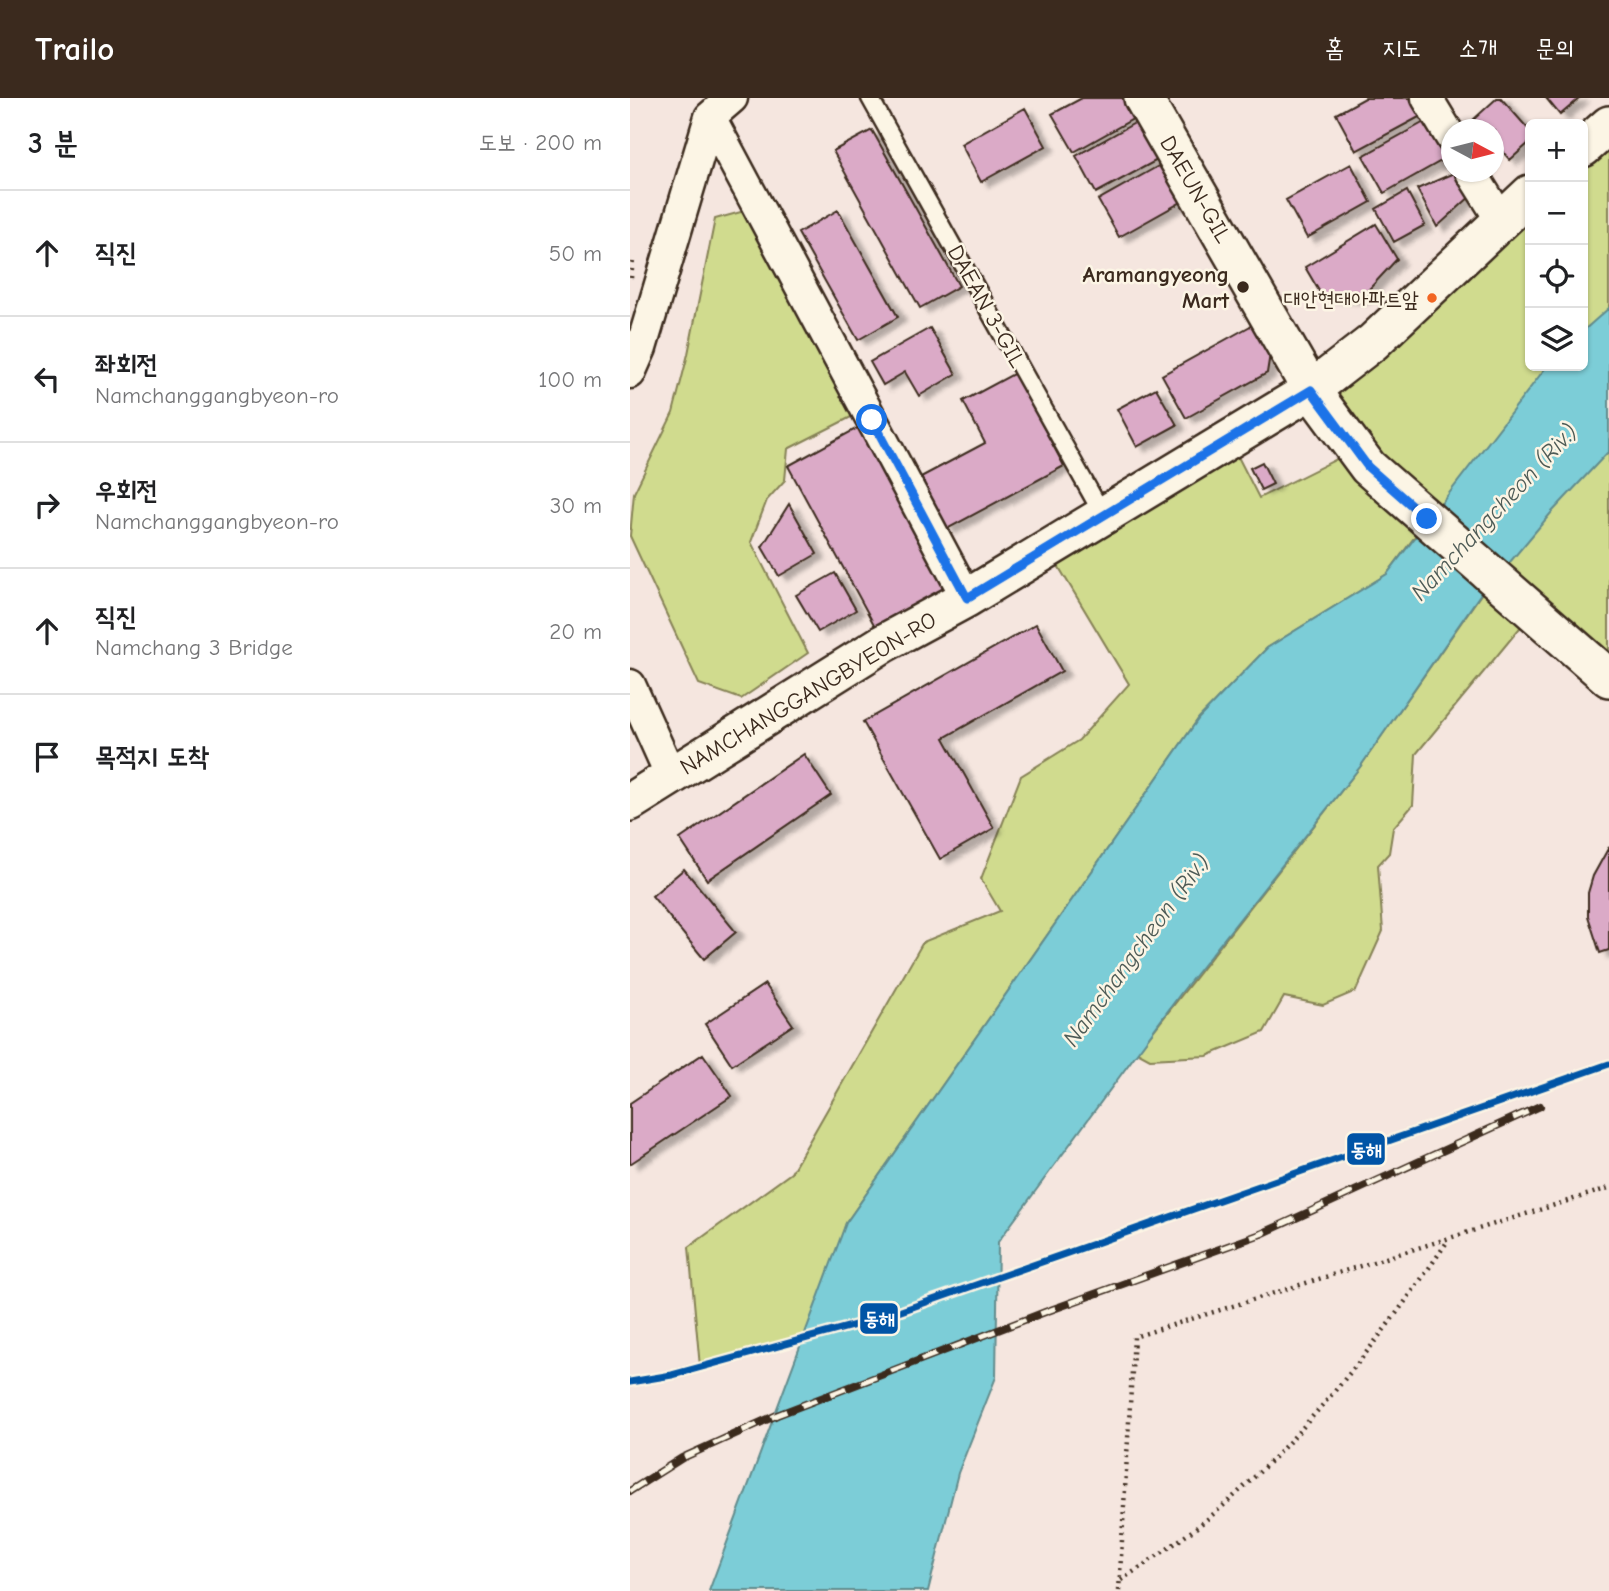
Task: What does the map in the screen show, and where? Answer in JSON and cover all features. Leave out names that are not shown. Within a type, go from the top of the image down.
[{"type":"street","name":"DAEUN-GIL","points":[[1143,98],[1311,390]]},
{"type":"street","points":[[1427,98],[1441,122]]},
{"type":"street","points":[[630,373],[641,348],[721,108]]},
{"type":"street","points":[[721,108],[967,598]]},
{"type":"street","points":[[1588,144],[1609,125]]},
{"type":"street","points":[[1477,182],[1501,220]]},
{"type":"street","name":"NAMCHANGGANGBYEON-RO","points":[[630,802],[884,643],[967,598],[1311,390],[1373,342],[1525,198]]},
{"type":"street","points":[[1311,390],[1368,467],[1609,678]]},
{"type":"street","points":[[630,685],[671,776]]},
{"type":"lane","name":"DAEAN 3-GIL","points":[[870,98],[1103,515]]},
{"type":"path","points":[[630,282],[633,261]]},
{"type":"path","points":[[1119,1591],[1133,1337],[1609,1188]]},
{"type":"path","points":[[1120,1581],[1222,1507],[1280,1453],[1406,1303],[1449,1240]]},
{"type":"green space","points":[[1609,125],[1609,678],[1533,612],[1416,754],[1413,805],[1393,828],[1389,853],[1378,865],[1383,931],[1356,991],[1323,1005],[1284,997],[1264,1032],[1207,1056],[1150,1059],[1137,1052],[1360,767],[1493,577],[1422,527],[1387,574],[1267,648],[1199,718],[846,1223],[810,1337],[700,1367],[689,1247],[791,1173],[923,942],[1000,911],[981,879],[1021,776],[1079,740],[1129,684],[1048,549],[1229,439],[1259,498],[1355,450],[1311,390],[1525,198],[1525,371],[1588,371],[1588,144]]},
{"type":"green space","points":[[752,209],[859,413],[788,449],[785,480],[767,500],[751,542],[808,653],[741,699],[699,684],[630,536],[634,493],[673,413],[688,354],[715,219]]},
{"type":"water","name":"Namchangcheon (Riv.)","points":[[1609,308],[1609,451],[1551,513],[1505,568],[1493,576],[1360,767],[1181,993],[998,1242],[996,1377],[958,1473],[928,1591],[709,1591],[846,1223],[1199,718],[1267,648],[1387,574],[1543,371],[1588,371],[1588,327]]},
{"type":"building","points":[[1082,98],[1128,98],[1138,116],[1074,152],[1052,114]]},
{"type":"building","points":[[1365,98],[1411,98],[1421,116],[1356,151],[1336,114]]},
{"type":"building","points":[[1497,98],[1501,98],[1525,125],[1525,146],[1510,160],[1504,153],[1504,119],[1474,119]]},
{"type":"building","points":[[1546,98],[1580,98],[1560,115]]},
{"type":"building","points":[[1025,108],[1046,146],[981,182],[961,144]]},
{"type":"building","points":[[1140,120],[1161,158],[1096,193],[1076,156]]},
{"type":"building","points":[[1428,120],[1441,144],[1441,161],[1384,193],[1363,156]]},
{"type":"building","points":[[872,130],[959,286],[920,308],[833,151]]},
{"type":"building","points":[[1162,164],[1183,201],[1119,237],[1098,200]]},
{"type":"building","points":[[1351,164],[1371,202],[1307,238],[1286,200]]},
{"type":"building","points":[[1441,179],[1441,182],[1465,182],[1473,194],[1437,227],[1417,189]]},
{"type":"building","points":[[1407,191],[1425,225],[1394,242],[1376,209]]},
{"type":"building","points":[[838,210],[898,317],[858,340],[798,233]]},
{"type":"building","points":[[1376,224],[1397,259],[1360,299],[1322,296],[1305,267]]},
{"type":"building","points":[[1254,324],[1270,354],[1267,373],[1186,418],[1162,375]]},
{"type":"building","points":[[930,328],[956,374],[919,396],[905,372],[883,385],[870,362]]},
{"type":"building","points":[[1015,373],[1064,466],[947,529],[919,478],[985,443],[963,401]]},
{"type":"building","points":[[1156,388],[1177,425],[1137,447],[1117,409]]},
{"type":"building","points":[[872,420],[967,598],[884,643],[788,466]]},
{"type":"building","points":[[1262,462],[1273,484],[1261,490],[1250,468]]},
{"type":"building","points":[[789,504],[817,554],[779,576],[762,547]]},
{"type":"building","points":[[835,573],[856,610],[818,632],[796,595]]},
{"type":"building","points":[[1036,624],[1062,671],[944,738],[994,828],[940,859],[863,722]]},
{"type":"building","points":[[804,754],[831,795],[707,880],[680,839]]},
{"type":"building","points":[[1609,847],[1609,950],[1600,953],[1588,916],[1588,893],[1593,876]]},
{"type":"building","points":[[684,869],[736,932],[704,959],[652,896]]},
{"type":"building","points":[[765,984],[793,1025],[732,1065],[705,1024]]},
{"type":"building","points":[[703,1054],[732,1096],[630,1164],[630,1103]]},
{"type":"railway","points":[[630,1491],[682,1458],[777,1415],[1045,1312],[1261,1234],[1540,1106]]},
{"type":"transit line","name":"동해","points":[[630,1382],[672,1375],[881,1318],[1609,1064]]},
{"type":"place","name":"Aramangyeong Mart","points":[[1243,287]]},
{"type":"place","name":"대안현대아파트앞","points":[[1432,298]]},
{"type":"route","points":[[872,420],[967,598],[1311,390],[1368,467],[1427,519]]}]
